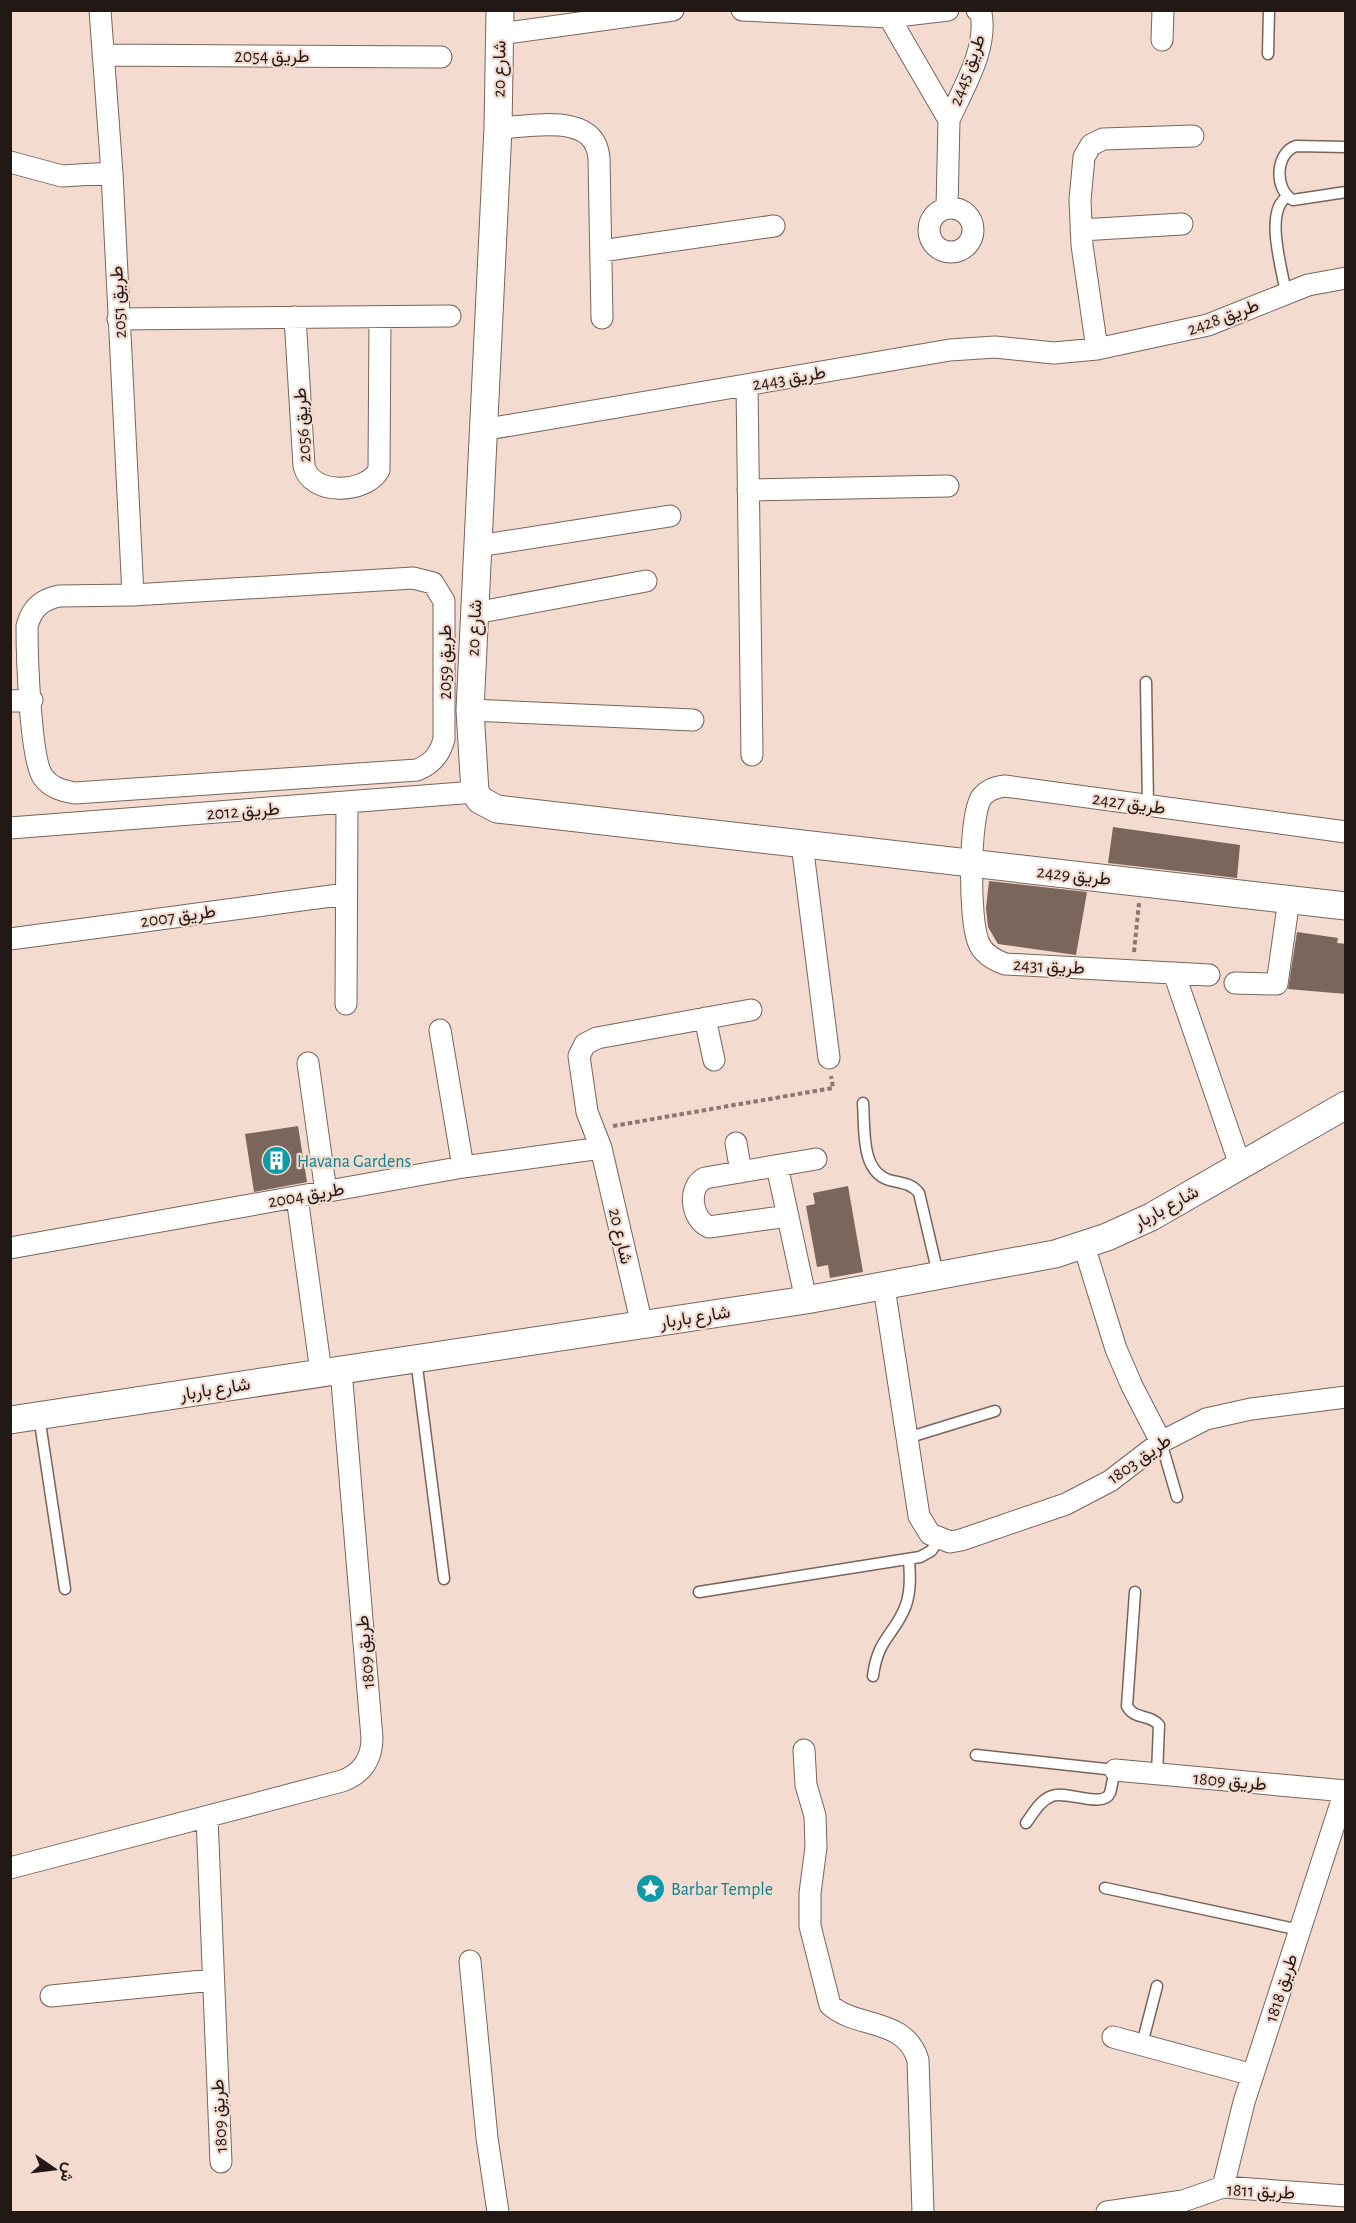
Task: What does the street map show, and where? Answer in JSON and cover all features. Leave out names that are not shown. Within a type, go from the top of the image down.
[{"type":"street","name":"طريق 2051","points":[[100,10],[112,173],[133,595]]},
{"type":"street","points":[[500,22],[673,10]]},
{"type":"street","points":[[742,10],[889,17],[948,10]]},
{"type":"street","name":"طريق 2445","points":[[949,120],[977,54],[982,34],[981,13],[977,10]]},
{"type":"street","points":[[1162,10],[1162,40]]},
{"type":"street","name":"طريق 2445","points":[[889,17],[949,120]]},
{"type":"street","name":"شارع 20","points":[[475,792],[470,710],[498,128],[500,22]]},
{"type":"street","name":"طريق 2054","points":[[103,55],[441,57]]},
{"type":"street","points":[[947,208],[949,120]]},
{"type":"street","points":[[498,128],[573,126],[592,138],[598,151],[602,318]]},
{"type":"street","points":[[1097,349],[1081,230],[1082,163],[1091,145],[1109,138],[1193,136]]},
{"type":"street","points":[[10,162],[62,176],[112,173]]},
{"type":"street","points":[[1081,230],[1182,224]]},
{"type":"street","points":[[601,251],[774,226]]},
{"type":"street","name":"طريق 2428","points":[[1097,349],[1208,325],[1308,285],[1346,278]]},
{"type":"street","points":[[118,319],[450,316]]},
{"type":"street","name":"طريق 2056","points":[[295,317],[304,466],[309,478],[326,487],[361,486],[372,480],[379,470],[380,317]]},
{"type":"street","name":"طريق 2443","points":[[482,430],[965,348],[995,347],[1054,353],[1097,349]]},
{"type":"street","points":[[747,386],[752,755]]},
{"type":"street","points":[[748,490],[948,486]]},
{"type":"street","points":[[478,546],[670,516]]},
{"type":"street","name":"طريق 2059","points":[[413,578],[427,580],[438,588],[444,601],[444,739],[442,748],[432,762],[417,770],[75,793],[51,785],[37,765],[27,626],[30,614],[37,605],[59,596],[133,595],[413,578]]},
{"type":"street","points":[[475,613],[646,581]]},
{"type":"street","points":[[10,701],[32,700]]},
{"type":"street","points":[[470,710],[693,720]]},
{"type":"street","name":"طريق 2427","points":[[971,863],[979,804],[986,792],[998,787],[1346,832]]},
{"type":"street","points":[[475,792],[480,800],[497,809],[802,844],[829,1058]]},
{"type":"street","name":"طريق 2012","points":[[10,828],[475,792]]},
{"type":"street","points":[[346,1004],[347,803]]},
{"type":"street","name":"طريق 2429","points":[[802,844],[1346,906]]},
{"type":"street","name":"طريق 2431","points":[[971,863],[975,931],[982,949],[988,956],[1005,964],[1209,975]]},
{"type":"street","name":"طريق 2007","points":[[10,939],[346,894]]},
{"type":"street","points":[[1235,983],[1277,984],[1289,899]]},
{"type":"street","points":[[1174,973],[1240,1165]]},
{"type":"street","points":[[714,1060],[705,1018],[751,1010]]},
{"type":"street","name":"شارع 20","points":[[642,1325],[602,1148],[592,1130],[579,1056],[585,1044],[597,1038],[705,1018]]},
{"type":"street","points":[[440,1030],[464,1167]]},
{"type":"street","points":[[308,1063],[326,1192]]},
{"type":"street","name":"شارع باربار","points":[[10,1420],[806,1300],[1025,1261],[1084,1246],[1150,1217],[1346,1105]]},
{"type":"street","points":[[736,1143],[741,1172]]},
{"type":"street","name":"طريق 2004","points":[[10,1248],[464,1167],[602,1148]]},
{"type":"street","points":[[788,1216],[714,1227],[704,1225],[697,1217],[693,1195],[695,1186],[705,1178],[816,1159]]},
{"type":"street","points":[[777,1166],[806,1300]]},
{"type":"street","name":"طريق 1809","points":[[10,1868],[350,1779],[362,1768],[370,1754],[371,1726],[331,1371],[297,1197]]},
{"type":"street","points":[[1084,1246],[1116,1349],[1161,1442]]},
{"type":"street","points":[[884,1287],[919,1516],[923,1526],[939,1540]]},
{"type":"street","name":"طريق 1803","points":[[939,1540],[961,1540],[1066,1504],[1110,1481],[1161,1442],[1187,1427],[1228,1414],[1346,1397]]},
{"type":"street","points":[[804,1750],[806,1785],[814,1816],[816,1847],[810,1893],[810,1926],[830,2005],[838,2012],[897,2032],[914,2048],[918,2060],[923,2212]]},
{"type":"street","name":"طريق 1809","points":[[1114,1770],[1345,1791]]},
{"type":"street","name":"طريق 1818","points":[[1223,2187],[1236,2130],[1253,2074],[1345,1791]]},
{"type":"street","name":"طريق 1809","points":[[207,1817],[221,2162]]},
{"type":"street","points":[[470,1961],[498,2212]]},
{"type":"street","points":[[51,1996],[213,1980]]},
{"type":"street","points":[[1113,2037],[1253,2074]]},
{"type":"street","name":"طريق 1811","points":[[1107,2212],[1182,2207],[1223,2187],[1346,2196]]},
{"type":"lane","points":[[1268,54],[1269,10]]},
{"type":"lane","points":[[1287,197],[1280,173],[1281,156],[1288,149],[1346,147]]},
{"type":"lane","points":[[1287,197],[1306,200],[1346,192]]},
{"type":"lane","points":[[1286,293],[1275,214],[1279,204],[1287,197]]},
{"type":"lane","points":[[1146,682],[1148,805]]},
{"type":"lane","points":[[863,1103],[869,1161],[883,1177],[910,1185],[919,1193],[938,1277]]},
{"type":"lane","points":[[416,1359],[444,1579]]},
{"type":"lane","points":[[907,1438],[995,1411]]},
{"type":"lane","points":[[39,1416],[65,1589]]},
{"type":"lane","points":[[1161,1442],[1177,1497]]},
{"type":"lane","points":[[699,1592],[909,1559],[926,1555],[939,1540]]},
{"type":"lane","points":[[873,1676],[879,1649],[906,1605],[910,1583],[909,1559]]},
{"type":"lane","points":[[1136,1592],[1127,1706],[1133,1714],[1154,1719],[1159,1725],[1156,1774]]},
{"type":"lane","points":[[976,1755],[1114,1770],[1110,1793],[1106,1798],[1099,1800],[1063,1794],[1050,1796],[1026,1823]]},
{"type":"lane","points":[[1105,1888],[1300,1930]]},
{"type":"lane","points":[[1142,2044],[1157,1986]]},
{"type":"path","points":[[1132,971],[1141,882]]},
{"type":"path","points":[[592,1130],[833,1088],[829,1058]]},
{"type":"building","points":[[1113,827],[1240,845],[1237,878],[1108,863]]},
{"type":"building","points":[[989,881],[1087,892],[1076,955],[998,944],[988,927],[986,908]]},
{"type":"building","points":[[1297,932],[1338,938],[1337,943],[1346,944],[1346,994],[1288,989]]},
{"type":"building","name":"Havana Gardens","points":[[298,1126],[307,1182],[254,1192],[245,1134]]},
{"type":"building","points":[[848,1186],[863,1272],[830,1278],[828,1265],[817,1267],[806,1206],[815,1204],[813,1193]]},
{"type":"place","name":"Havana Gardens","points":[[276,1161]]},
{"type":"place","name":"Barbar Temple","points":[[650,1889]]}]
